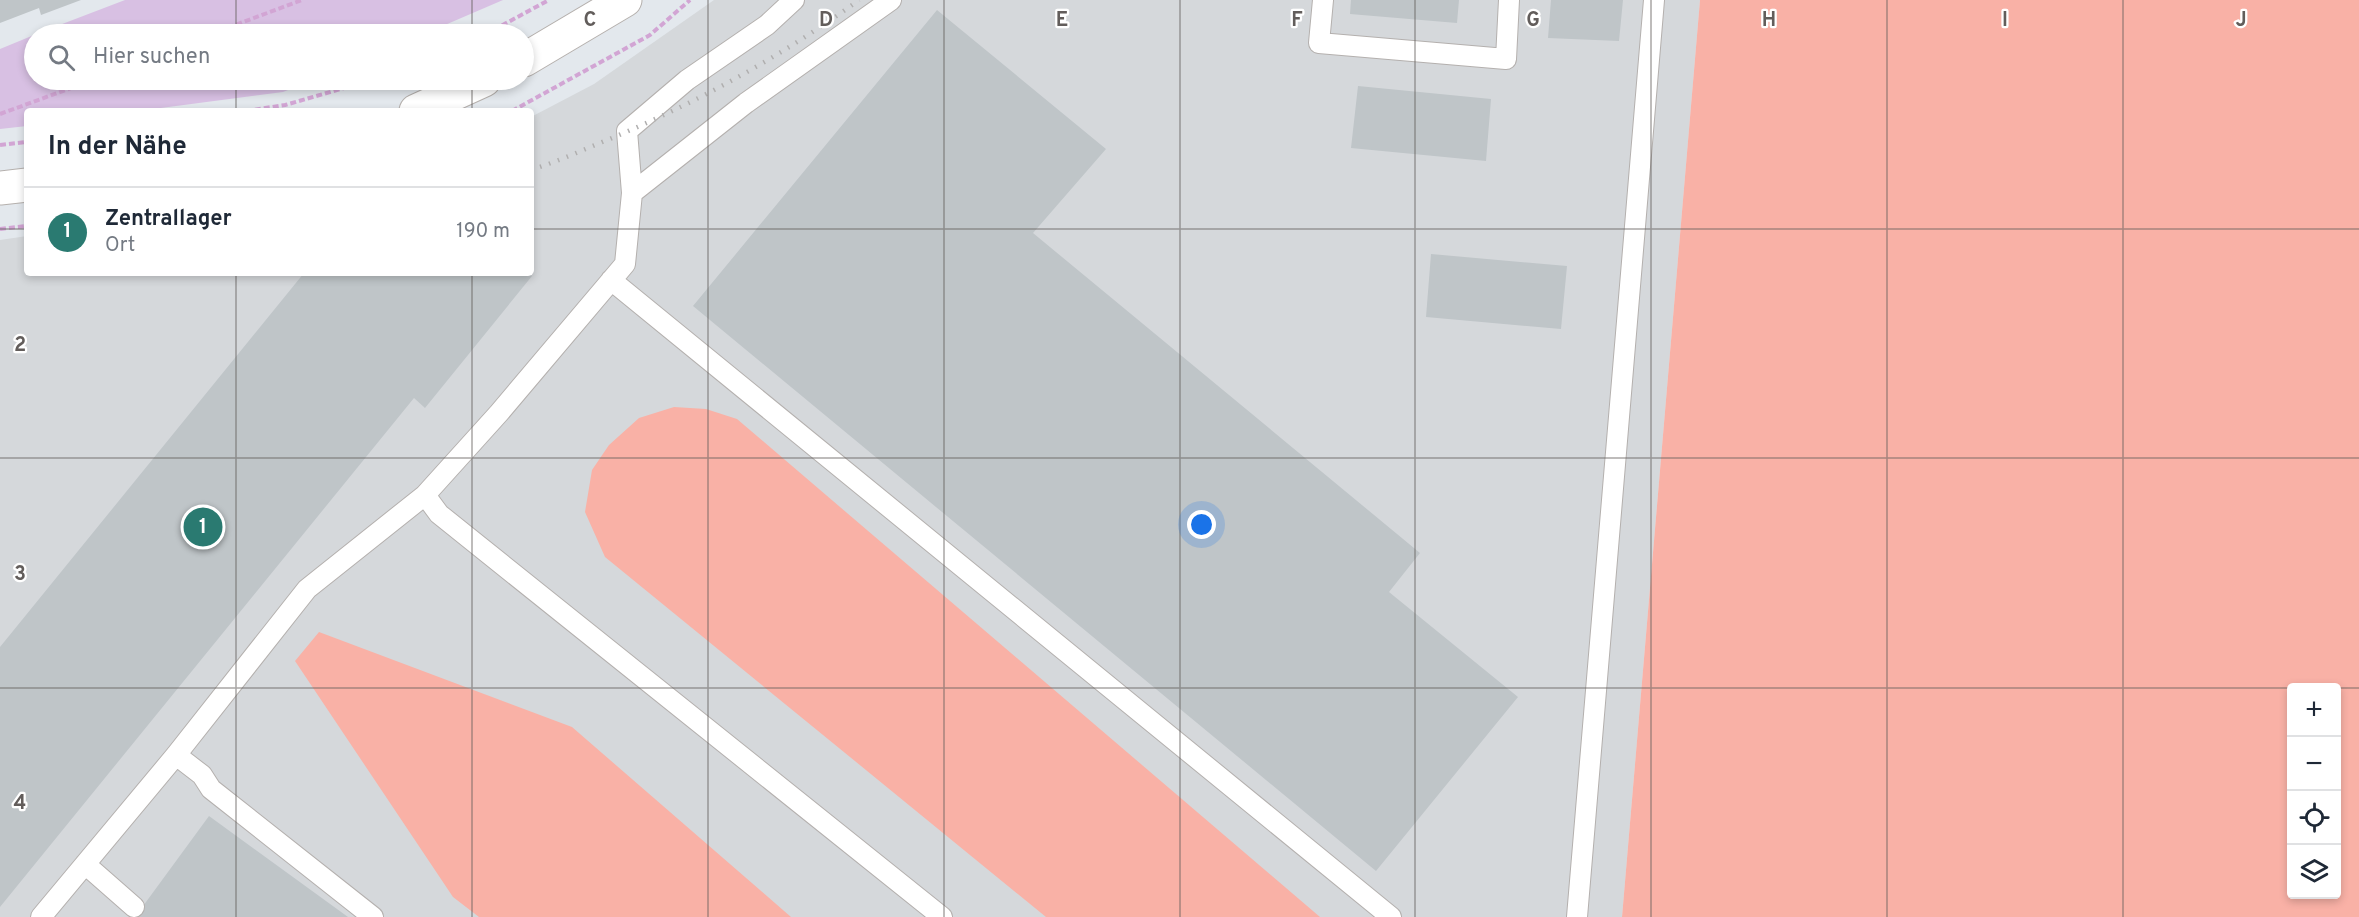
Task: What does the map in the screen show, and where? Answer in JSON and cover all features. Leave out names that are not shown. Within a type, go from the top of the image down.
[{"type":"main road","points":[[534,54],[625,0]]},
{"type":"main road","points":[[423,108],[462,90]]},
{"type":"main road","points":[[0,188],[24,185]]},
{"type":"lane","points":[[41,917],[176,754],[307,589],[425,495],[499,413],[625,264],[632,193],[627,131],[687,80],[767,25],[794,0]]},
{"type":"lane","points":[[632,193],[746,103],[891,0]]},
{"type":"lane","points":[[1323,0],[1319,43],[1506,59],[1509,0]]},
{"type":"lane","points":[[1577,917],[1654,0]]},
{"type":"lane","points":[[611,280],[1391,917]]},
{"type":"lane","points":[[425,495],[439,514],[942,917]]},
{"type":"lane","points":[[176,754],[202,775],[211,789],[373,917]]},
{"type":"lane","points":[[85,864],[134,907]]},
{"type":"path","points":[[238,24],[302,0]]},
{"type":"path","points":[[505,24],[549,0]]},
{"type":"path","points":[[517,108],[650,35],[690,0]]},
{"type":"path","points":[[0,114],[66,90]]},
{"type":"path","points":[[266,108],[285,105],[337,90]]},
{"type":"path","points":[[0,145],[24,142]]},
{"type":"path","points":[[0,230],[24,226]]},
{"type":"shaded area","points":[[125,0],[503,0],[447,24],[62,24]]},
{"type":"shaded area","points":[[714,0],[1700,0],[1622,917],[0,917],[0,240],[24,236],[24,276],[534,276],[534,115],[594,84]]},
{"type":"shaded area","points":[[1700,0],[2359,0],[2359,917],[1622,917]]},
{"type":"shaded area","points":[[24,39],[24,90],[288,90],[161,108],[24,108],[24,126],[0,129],[0,49]]},
{"type":"shaded area","points":[[674,407],[706,409],[737,419],[1320,917],[1046,917],[605,557],[585,512],[592,470],[609,445],[639,418]]},
{"type":"shaded area","points":[[319,632],[572,727],[791,917],[479,917],[453,897],[295,661]]},
{"type":"building","points":[[0,0],[81,0],[41,15],[39,8],[0,23]]},
{"type":"building","points":[[1351,0],[1459,0],[1457,23],[1350,14]]},
{"type":"building","points":[[1551,0],[1623,0],[1619,41],[1548,38]]},
{"type":"building","points":[[937,10],[1106,149],[1033,233],[1420,553],[1389,592],[1518,697],[1376,871],[693,306]]},
{"type":"building","points":[[1358,86],[1491,99],[1486,161],[1351,148]]},
{"type":"building","points":[[1431,254],[1567,266],[1561,329],[1426,317]]},
{"type":"building","points":[[302,276],[532,276],[425,408],[414,398],[0,907],[0,647]]},
{"type":"building","points":[[209,816],[348,917],[135,917]]},
{"type":"railway","points":[[534,169],[645,124],[709,93],[770,59],[859,0]]},
{"type":"place","name":"Zentrallager","points":[[203,527]]}]
